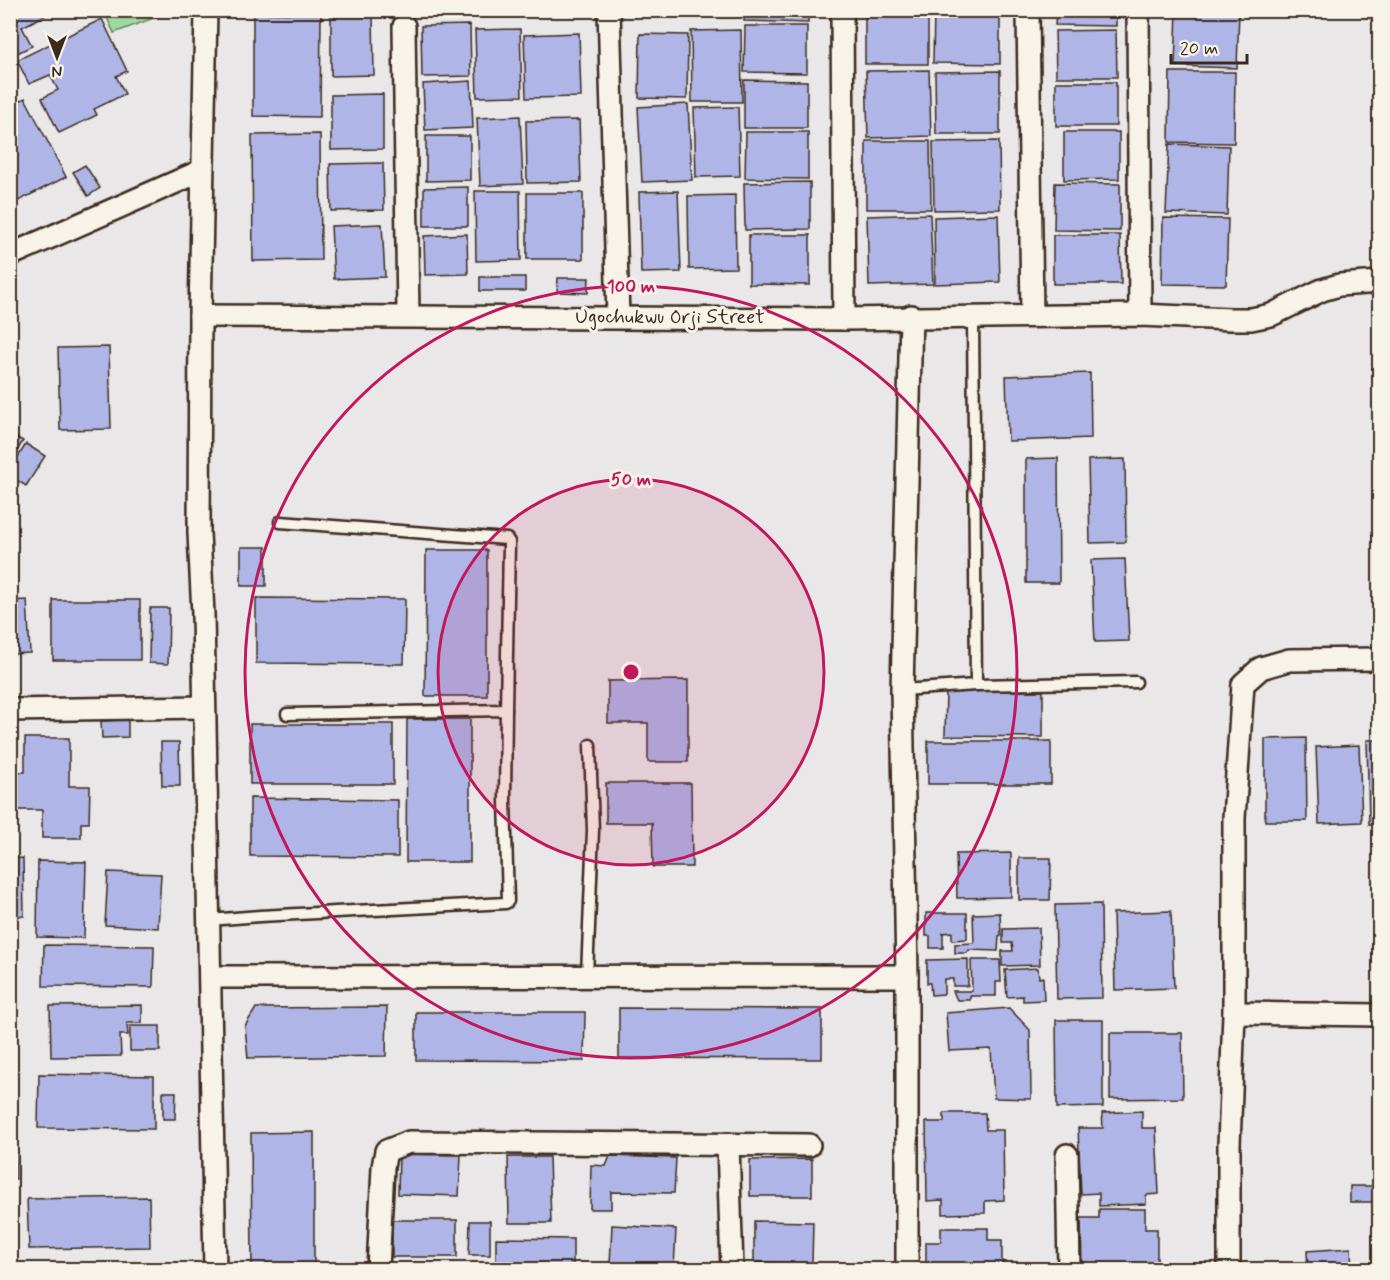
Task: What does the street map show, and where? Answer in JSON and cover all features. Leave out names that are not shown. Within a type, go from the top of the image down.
[{"type":"street","points":[[206,10],[201,171],[199,533],[203,614],[215,1269]]},
{"type":"street","points":[[609,10],[618,317]]},
{"type":"street","points":[[842,10],[844,319]]},
{"type":"street","points":[[1028,10],[1032,315]]},
{"type":"street","points":[[1138,10],[1140,315]]},
{"type":"street","points":[[404,26],[408,316]]},
{"type":"street","points":[[10,255],[201,171]]},
{"type":"street","name":"Ugochukwu Orji Street","points":[[200,316],[844,319],[911,316],[1140,315],[1251,319],[1271,315],[1322,290],[1339,285],[1380,282]]},
{"type":"street","points":[[907,1269],[907,976],[902,690],[911,316]]},
{"type":"street","points":[[1230,1269],[1229,1145],[1234,1013],[1234,818],[1243,684],[1261,668],[1289,660],[1380,659]]},
{"type":"street","points":[[10,710],[204,707]]},
{"type":"street","points":[[210,977],[907,976]]},
{"type":"street","points":[[1234,1013],[1380,1015]]},
{"type":"street","points":[[378,1269],[383,1167],[386,1151],[409,1142],[809,1145]]},
{"type":"street","points":[[728,1144],[732,1269]]},
{"type":"street","points":[[1067,1155],[1069,1269]]},
{"type":"lane","points":[[974,316],[976,685]]},
{"type":"lane","points":[[209,920],[506,903],[505,800],[509,542],[507,539],[280,522]]},
{"type":"lane","points":[[902,690],[976,685],[1136,682]]},
{"type":"lane","points":[[287,714],[506,710]]},
{"type":"lane","points":[[587,975],[592,830],[590,745]]},
{"type":"green space","points":[[104,11],[172,11],[114,33]]},
{"type":"building","points":[[10,10],[55,10],[22,27],[32,46],[11,56]]},
{"type":"building","points":[[633,10],[686,10],[686,15],[633,15]]},
{"type":"building","points":[[694,10],[736,10],[736,17],[694,16]]},
{"type":"building","points":[[745,10],[808,10],[808,23],[744,21]]},
{"type":"building","points":[[865,10],[928,10],[928,64],[865,64]]},
{"type":"building","points":[[934,10],[1000,10],[1000,64],[933,63]]},
{"type":"building","points":[[1056,10],[1116,10],[1116,26],[1055,25]]},
{"type":"building","points":[[1177,10],[1239,10],[1237,68],[1175,66]]},
{"type":"building","points":[[253,13],[321,14],[320,117],[253,116]]},
{"type":"building","points":[[331,15],[373,15],[374,75],[331,76]]},
{"type":"building","points":[[102,19],[127,71],[116,76],[125,94],[94,109],[97,115],[59,133],[42,98],[58,90],[50,75],[29,84],[17,60]]},
{"type":"building","points":[[470,25],[471,76],[422,77],[421,26]]},
{"type":"building","points":[[745,26],[807,26],[807,73],[744,72]]},
{"type":"building","points":[[520,29],[522,96],[477,97],[475,30]]},
{"type":"building","points":[[741,30],[742,102],[692,102],[691,31]]},
{"type":"building","points":[[1116,30],[1117,77],[1056,77],[1055,31]]},
{"type":"building","points":[[579,33],[581,97],[526,98],[524,35]]},
{"type":"building","points":[[640,34],[688,35],[687,99],[639,98]]},
{"type":"building","points":[[929,70],[931,136],[868,138],[866,71]]},
{"type":"building","points":[[1000,71],[1000,134],[936,134],[935,72]]},
{"type":"building","points":[[1170,72],[1235,72],[1234,143],[1169,142]]},
{"type":"building","points":[[744,80],[807,81],[807,128],[744,128]]},
{"type":"building","points":[[471,81],[473,128],[425,130],[423,84]]},
{"type":"building","points":[[1056,82],[1116,82],[1116,126],[1056,126]]},
{"type":"building","points":[[383,94],[383,149],[331,150],[331,95]]},
{"type":"building","points":[[25,98],[66,177],[12,204],[10,201],[10,106]]},
{"type":"building","points":[[688,104],[692,180],[642,182],[638,107]]},
{"type":"building","points":[[738,107],[740,176],[696,177],[694,108]]},
{"type":"building","points":[[520,116],[523,184],[480,186],[477,118]]},
{"type":"building","points":[[579,120],[581,182],[527,183],[526,121]]},
{"type":"building","points":[[746,132],[808,132],[808,179],[745,178]]},
{"type":"building","points":[[1064,132],[1119,132],[1119,179],[1064,180]]},
{"type":"building","points":[[320,134],[321,260],[253,261],[252,135]]},
{"type":"building","points":[[426,136],[470,136],[470,180],[426,181]]},
{"type":"building","points":[[866,141],[930,141],[931,209],[866,209]]},
{"type":"building","points":[[999,141],[1000,209],[934,210],[933,142]]},
{"type":"building","points":[[1169,144],[1229,146],[1227,215],[1166,213]]},
{"type":"building","points":[[383,163],[384,210],[331,211],[330,164]]},
{"type":"building","points":[[85,165],[100,188],[88,196],[73,172]]},
{"type":"building","points":[[810,182],[810,229],[745,230],[744,183]]},
{"type":"building","points":[[1055,183],[1120,184],[1120,231],[1054,230]]},
{"type":"building","points":[[468,187],[468,226],[424,226],[424,188]]},
{"type":"building","points":[[475,191],[520,191],[521,260],[476,261]]},
{"type":"building","points":[[678,191],[681,272],[641,273],[639,192]]},
{"type":"building","points":[[527,193],[583,193],[583,259],[527,259]]},
{"type":"building","points":[[735,195],[736,268],[689,269],[688,196]]},
{"type":"building","points":[[930,214],[933,284],[869,286],[867,216]]},
{"type":"building","points":[[998,215],[1000,282],[935,284],[934,217]]},
{"type":"building","points":[[1163,218],[1228,219],[1226,285],[1162,284]]},
{"type":"building","points":[[382,224],[385,277],[334,279],[331,226]]},
{"type":"building","points":[[467,234],[468,274],[425,275],[424,236]]},
{"type":"building","points":[[749,235],[810,235],[810,285],[749,284]]},
{"type":"building","points":[[1053,235],[1120,235],[1121,284],[1053,284]]},
{"type":"building","points":[[480,277],[525,277],[525,291],[480,291]]},
{"type":"building","points":[[558,278],[589,278],[588,293],[557,292]]},
{"type":"building","points":[[109,347],[111,429],[60,430],[58,348]]},
{"type":"building","points":[[1090,373],[1091,438],[1008,441],[1006,376]]},
{"type":"building","points":[[10,434],[23,441],[10,462]]},
{"type":"building","points":[[26,444],[45,456],[26,486],[10,476],[10,470]]},
{"type":"building","points":[[1058,458],[1059,583],[1026,583],[1026,459]]},
{"type":"building","points":[[1125,459],[1126,542],[1090,543],[1088,460]]},
{"type":"building","points":[[241,547],[266,547],[266,586],[241,586]]},
{"type":"building","points":[[426,550],[487,550],[487,696],[425,696]]},
{"type":"building","points":[[1125,559],[1129,641],[1095,642],[1091,560]]},
{"type":"building","points":[[256,598],[405,599],[404,664],[256,663]]},
{"type":"building","points":[[27,600],[30,653],[10,654],[10,601]]},
{"type":"building","points":[[53,600],[140,600],[140,660],[53,660]]},
{"type":"building","points":[[150,608],[169,608],[168,664],[149,663]]},
{"type":"building","points":[[688,680],[688,762],[648,762],[648,723],[608,723],[608,681]]},
{"type":"building","points":[[946,690],[1043,691],[1043,737],[945,736]]},
{"type":"building","points":[[407,719],[470,719],[470,862],[406,862]]},
{"type":"building","points":[[128,720],[128,737],[102,738],[101,721]]},
{"type":"building","points":[[250,724],[393,724],[393,784],[250,784]]},
{"type":"building","points":[[25,738],[69,738],[69,786],[90,786],[89,823],[81,823],[81,838],[42,838],[42,810],[15,810],[15,772],[25,772]]},
{"type":"building","points":[[1306,738],[1307,821],[1265,821],[1265,739]]},
{"type":"building","points":[[1367,740],[1380,740],[1380,825],[1369,825]]},
{"type":"building","points":[[928,741],[1051,741],[1051,784],[928,784]]},
{"type":"building","points":[[161,742],[179,742],[180,786],[162,786]]},
{"type":"building","points":[[1359,745],[1362,822],[1319,824],[1316,747]]},
{"type":"building","points":[[606,783],[691,783],[692,867],[653,867],[652,823],[606,823]]},
{"type":"building","points":[[250,798],[398,800],[398,857],[250,856]]},
{"type":"building","points":[[1011,853],[1011,897],[957,898],[956,854]]},
{"type":"building","points":[[23,858],[24,916],[10,916],[10,859]]},
{"type":"building","points":[[1019,858],[1051,858],[1050,900],[1019,900]]},
{"type":"building","points":[[38,861],[86,862],[84,938],[37,937]]},
{"type":"building","points":[[108,872],[161,874],[158,928],[105,925]]},
{"type":"building","points":[[1101,904],[1102,998],[1057,999],[1055,905]]},
{"type":"building","points":[[1171,911],[1174,988],[1115,990],[1113,913]]},
{"type":"building","points":[[926,913],[967,913],[967,939],[952,940],[952,932],[943,933],[943,948],[930,948],[930,936],[926,936]]},
{"type":"building","points":[[1000,913],[1001,935],[998,951],[969,950],[967,953],[955,953],[955,944],[974,943],[973,914]]},
{"type":"building","points":[[1039,928],[1040,965],[1002,966],[1002,951],[1013,951],[1012,943],[1003,943],[1003,929]]},
{"type":"building","points":[[44,945],[154,946],[153,987],[43,986]]},
{"type":"building","points":[[968,959],[968,986],[953,986],[953,979],[944,979],[944,994],[931,995],[930,983],[927,983],[927,960]]},
{"type":"building","points":[[971,960],[1000,960],[1001,982],[996,982],[996,996],[970,996],[970,1000],[957,1000],[953,991],[972,991]]},
{"type":"building","points":[[1038,968],[1039,978],[1043,977],[1044,1000],[1023,1001],[1023,996],[1007,997],[1005,970]]},
{"type":"building","points":[[142,1005],[142,1023],[127,1023],[128,1035],[120,1035],[121,1056],[51,1057],[50,1006]]},
{"type":"building","points":[[387,1007],[386,1056],[248,1058],[245,1026],[256,1008]]},
{"type":"building","points":[[619,1008],[822,1009],[822,1059],[619,1058]]},
{"type":"building","points":[[1009,1008],[1030,1030],[1031,1099],[994,1098],[991,1049],[949,1051],[946,1013]]},
{"type":"building","points":[[416,1012],[585,1012],[584,1061],[416,1060]]},
{"type":"building","points":[[1056,1020],[1103,1020],[1103,1107],[1057,1108]]},
{"type":"building","points":[[130,1026],[160,1026],[160,1051],[130,1051]]},
{"type":"building","points":[[1110,1033],[1182,1033],[1183,1098],[1110,1099]]},
{"type":"building","points":[[10,1068],[15,1068],[16,1179],[10,1179]]},
{"type":"building","points":[[39,1074],[154,1076],[154,1129],[38,1128]]},
{"type":"building","points":[[163,1092],[176,1092],[175,1119],[163,1119]]},
{"type":"building","points":[[1142,1111],[1142,1128],[1156,1128],[1159,1194],[1146,1195],[1146,1204],[1099,1206],[1099,1193],[1081,1194],[1078,1128],[1103,1128],[1102,1113]]},
{"type":"building","points":[[944,1113],[985,1113],[986,1130],[1003,1130],[1004,1200],[985,1201],[985,1213],[943,1214],[943,1200],[927,1201],[926,1122],[944,1122]]},
{"type":"building","points":[[314,1132],[314,1270],[252,1270],[251,1133]]},
{"type":"building","points":[[399,1154],[461,1155],[459,1196],[398,1194]]},
{"type":"building","points":[[610,1156],[676,1158],[674,1193],[611,1192],[611,1209],[590,1209],[591,1165],[606,1166]]},
{"type":"building","points":[[508,1157],[549,1157],[551,1223],[509,1223]]},
{"type":"building","points":[[812,1159],[812,1196],[750,1196],[750,1160]]},
{"type":"building","points":[[1350,1186],[1376,1186],[1375,1202],[1350,1202]]},
{"type":"building","points":[[149,1197],[150,1247],[29,1249],[27,1199]]},
{"type":"building","points":[[1099,1209],[1145,1209],[1145,1229],[1157,1229],[1157,1270],[1082,1270],[1081,1218],[1099,1218]]},
{"type":"building","points":[[392,1220],[457,1220],[457,1257],[392,1257]]},
{"type":"building","points":[[470,1221],[490,1221],[490,1255],[469,1255]]},
{"type":"building","points":[[754,1221],[813,1222],[812,1263],[754,1262]]},
{"type":"building","points":[[612,1225],[676,1229],[674,1268],[610,1264]]},
{"type":"building","points":[[941,1228],[988,1228],[988,1240],[1002,1240],[1002,1270],[926,1270],[926,1242],[941,1242]]},
{"type":"building","points":[[496,1238],[573,1239],[573,1270],[496,1270]]},
{"type":"building","points":[[1351,1248],[1352,1270],[1308,1270],[1307,1251]]}]
